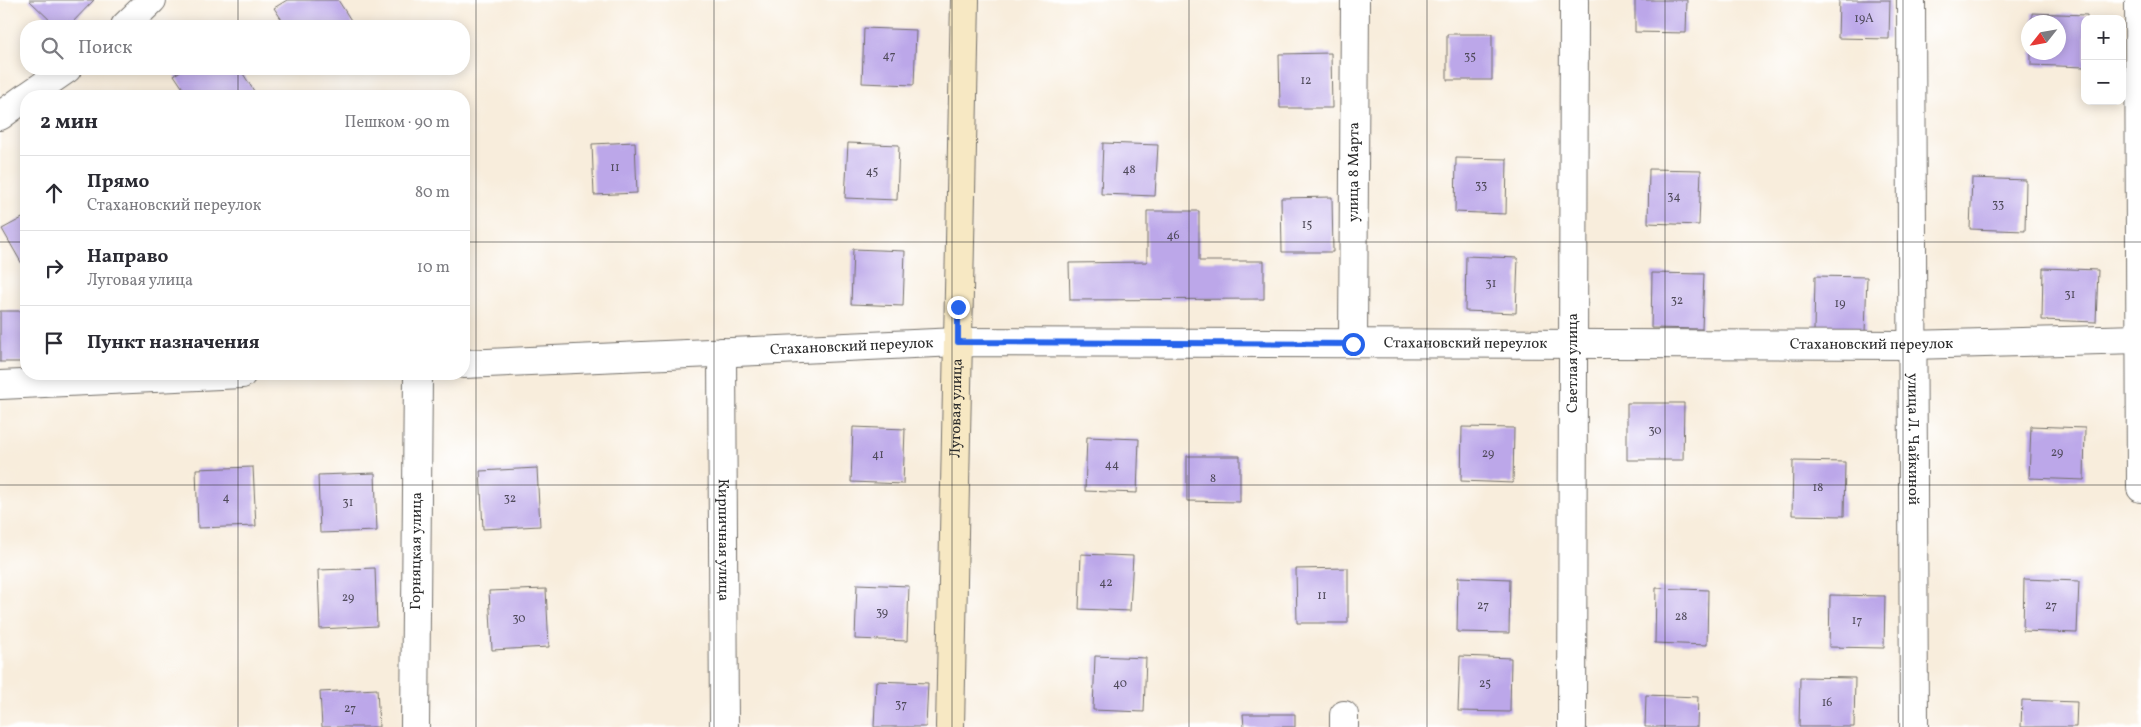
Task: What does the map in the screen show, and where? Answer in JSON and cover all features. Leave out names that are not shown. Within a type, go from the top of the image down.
[{"type":"street","points":[[131,20],[152,0]]},
{"type":"street","name":"Луговая улица","points":[[950,727],[965,0]]},
{"type":"street","name":"улица 8 Марта","points":[[1353,344],[1356,0]]},
{"type":"street","name":"Светлая улица","points":[[1572,727],[1574,0]]},
{"type":"street","name":"улица Л. Чайкиной","points":[[1911,0],[1914,727]]},
{"type":"street","points":[[2139,0],[2141,488]]},
{"type":"street","points":[[37,90],[58,75]]},
{"type":"street","points":[[0,116],[20,102]]},
{"type":"street","name":"Стахановский переулок","points":[[470,364],[958,342],[1911,346],[2139,339]]},
{"type":"street","name":"Кирпичная улица","points":[[722,352],[724,727]]},
{"type":"street","points":[[0,385],[110,380]]},
{"type":"street","name":"Горняцкая улица","points":[[414,727],[418,380]]},
{"type":"building","points":[[29,0],[94,0],[75,20],[50,20]]},
{"type":"building","points":[[287,0],[338,0],[351,20],[282,20],[274,8]]},
{"type":"building","points":[[1635,0],[1687,0],[1686,33],[1635,32]]},
{"type":"building","points":[[1839,0],[1890,0],[1889,39],[1838,38]]},
{"type":"building","points":[[2032,13],[2087,15],[2081,15],[2081,67],[2031,65],[2031,60],[2066,60],[2066,15],[2032,15]]},
{"type":"building","points":[[864,28],[916,30],[914,85],[862,83]]},
{"type":"building","points":[[1447,34],[1492,34],[1492,80],[1447,80]]},
{"type":"building","points":[[1331,53],[1332,108],[1280,108],[1279,54]]},
{"type":"building","points":[[174,75],[244,75],[253,90],[184,90]]},
{"type":"building","points":[[635,142],[637,193],[594,195],[592,144]]},
{"type":"building","points":[[848,143],[899,145],[897,200],[845,198]]},
{"type":"building","points":[[1103,143],[1158,145],[1155,196],[1101,194]]},
{"type":"building","points":[[1456,158],[1507,159],[1506,214],[1455,212]]},
{"type":"building","points":[[1649,169],[1701,170],[1699,225],[1648,223]]},
{"type":"building","points":[[1972,178],[2026,180],[2025,231],[1970,229]]},
{"type":"building","points":[[1332,197],[1333,252],[1282,252],[1281,198]]},
{"type":"building","points":[[1147,211],[1199,211],[1199,261],[1264,261],[1264,299],[1070,300],[1069,263],[1147,262]]},
{"type":"building","points":[[20,219],[20,260],[2,229]]},
{"type":"building","points":[[853,249],[905,251],[903,306],[851,304]]},
{"type":"building","points":[[1466,256],[1518,258],[1516,313],[1465,311]]},
{"type":"building","points":[[2043,268],[2098,270],[2096,322],[2042,320]]},
{"type":"building","points":[[1652,273],[1704,274],[1702,329],[1651,328]]},
{"type":"building","points":[[1815,276],[1867,277],[1865,332],[1814,331]]},
{"type":"building","points":[[0,311],[20,311],[20,362],[0,362]]},
{"type":"building","points":[[1627,403],[1684,403],[1683,460],[1627,460]]},
{"type":"building","points":[[2031,426],[2085,428],[2084,480],[2029,478]]},
{"type":"building","points":[[853,427],[905,429],[903,484],[851,482]]},
{"type":"building","points":[[1462,427],[1514,428],[1513,483],[1461,481]]},
{"type":"building","points":[[1087,437],[1139,439],[1137,493],[1085,491]]},
{"type":"building","points":[[1187,456],[1240,456],[1240,502],[1187,501]]},
{"type":"building","points":[[1793,461],[1845,462],[1844,516],[1792,515]]},
{"type":"building","points":[[253,467],[256,526],[198,528],[196,469]]},
{"type":"building","points":[[537,468],[540,526],[483,529],[480,471]]},
{"type":"building","points":[[375,473],[377,531],[320,533],[318,475]]},
{"type":"building","points":[[1081,554],[1133,556],[1130,611],[1079,609]]},
{"type":"building","points":[[375,568],[377,626],[320,629],[318,570]]},
{"type":"building","points":[[1348,568],[1348,623],[1297,623],[1296,569]]},
{"type":"building","points":[[1458,577],[1510,579],[1509,633],[1457,632]]},
{"type":"building","points":[[2024,579],[2079,581],[2077,633],[2023,631]]},
{"type":"building","points":[[857,584],[909,586],[907,641],[855,639]]},
{"type":"building","points":[[1656,588],[1708,590],[1707,645],[1655,643]]},
{"type":"building","points":[[546,589],[549,647],[492,650],[489,591]]},
{"type":"building","points":[[1830,595],[1885,596],[1884,648],[1829,647]]},
{"type":"building","points":[[1095,656],[1146,658],[1144,712],[1093,710]]},
{"type":"building","points":[[1460,656],[1511,658],[1510,712],[1458,711]]},
{"type":"building","points":[[1800,677],[1855,678],[1854,727],[1799,727]]},
{"type":"building","points":[[876,681],[928,683],[926,727],[874,727]]},
{"type":"building","points":[[377,689],[379,727],[322,727],[320,692]]},
{"type":"building","points":[[1646,695],[1698,697],[1697,727],[1645,727]]},
{"type":"building","points":[[2022,700],[2077,702],[2076,727],[2021,727]]},
{"type":"building","points":[[1243,714],[1295,714],[1295,727],[1244,727]]},
{"type":"route","points":[[958,307],[958,342],[1353,344]]}]
